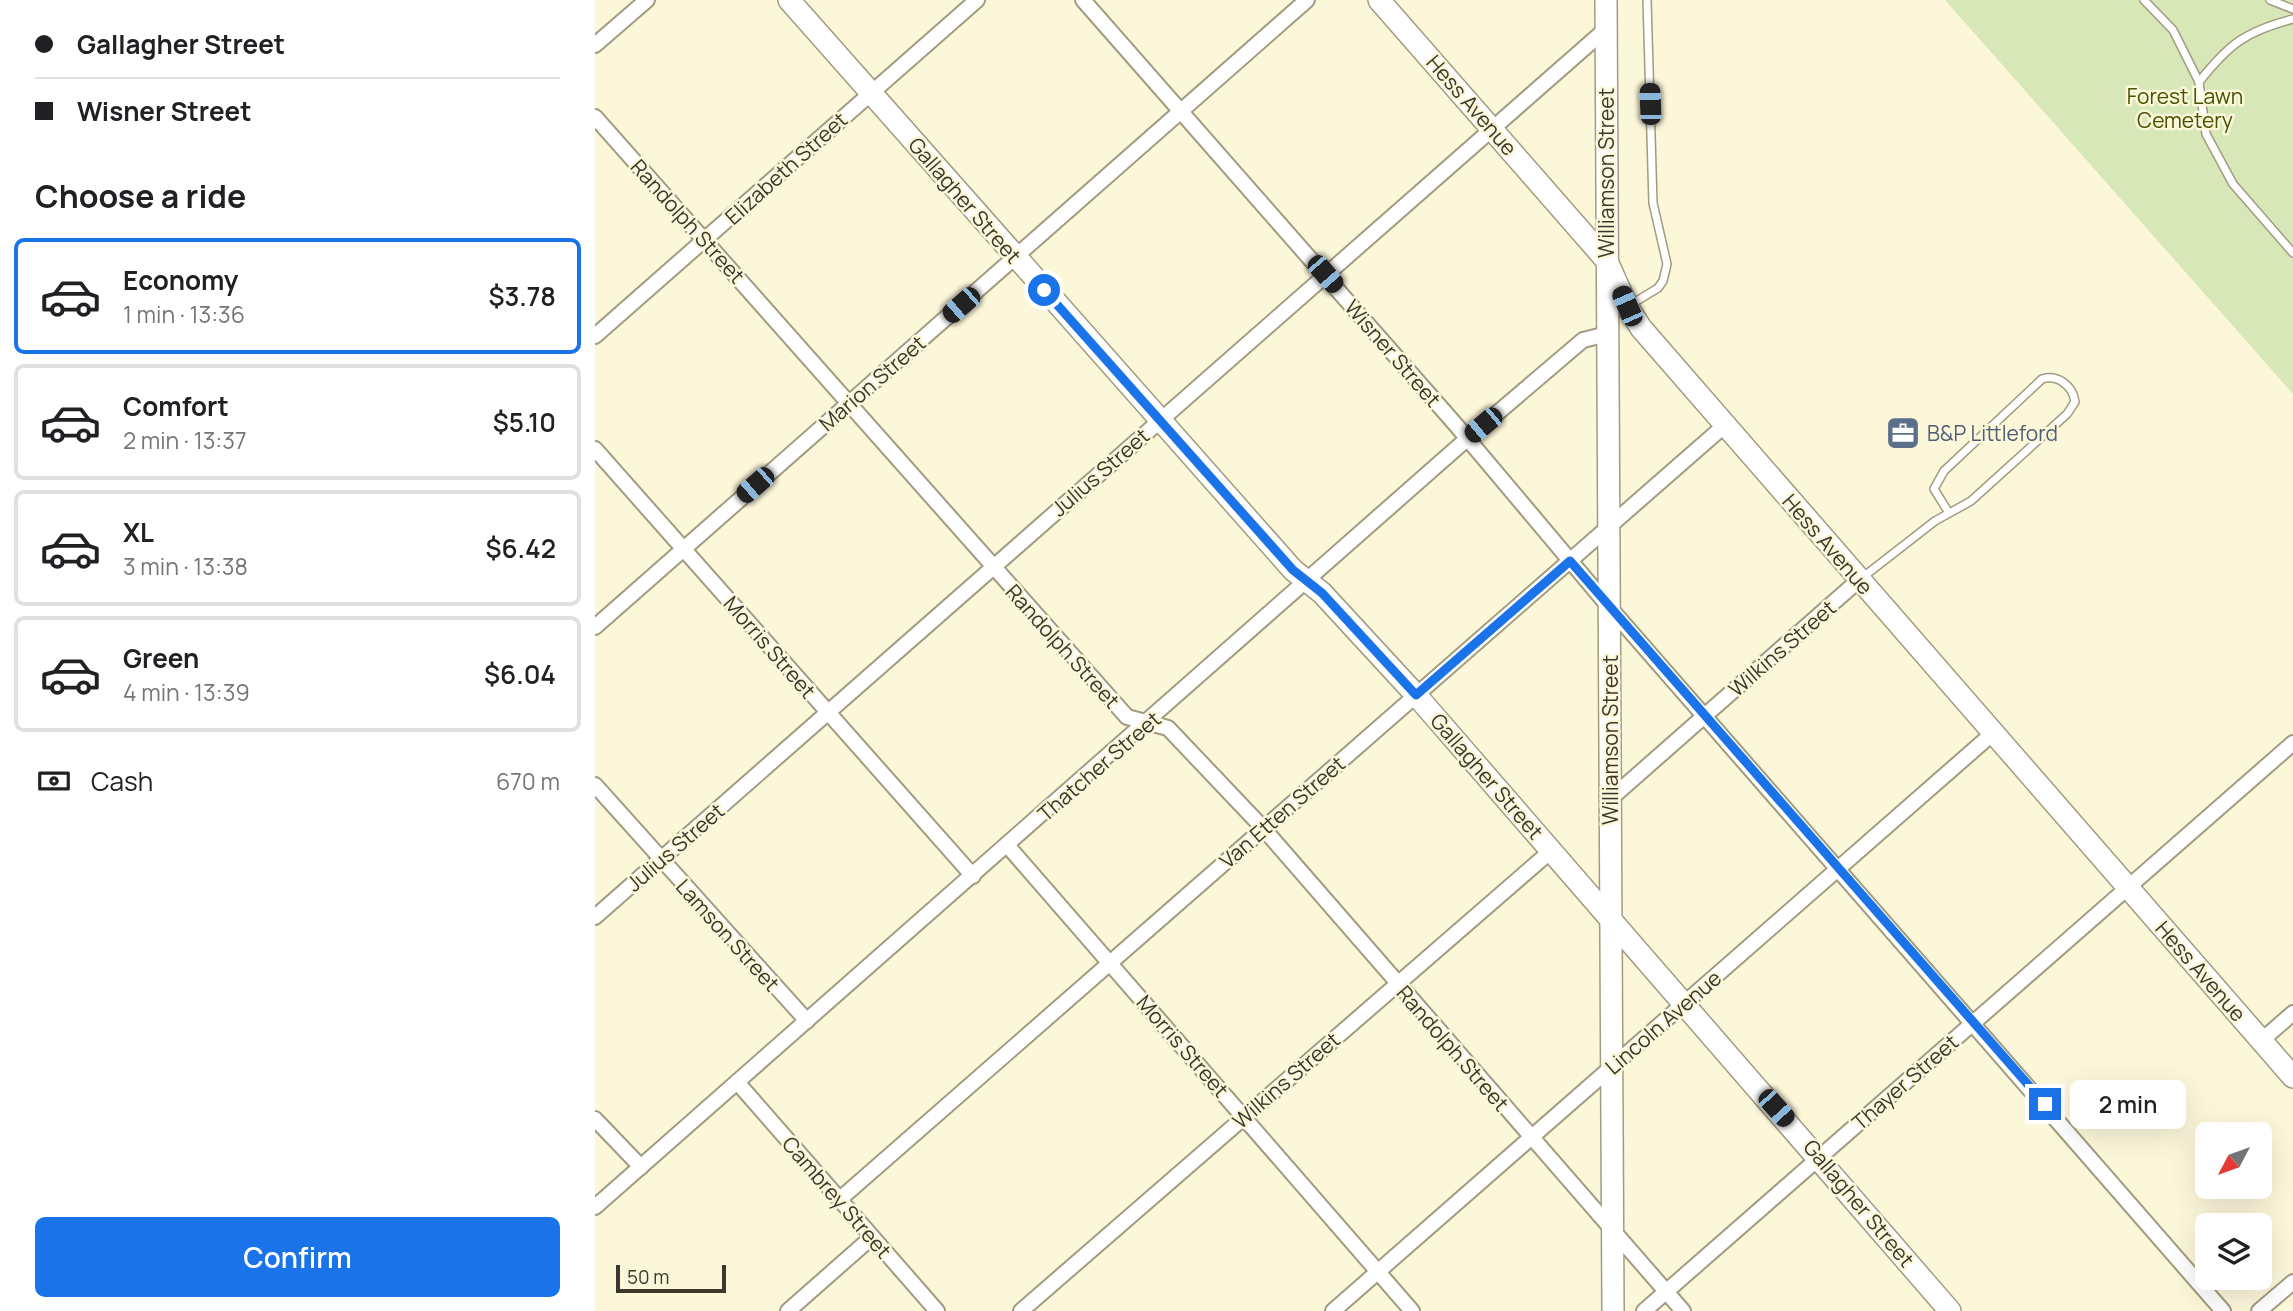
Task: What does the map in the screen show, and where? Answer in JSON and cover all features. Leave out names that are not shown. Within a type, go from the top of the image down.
[{"type":"street","points":[[595,46],[647,0]]},
{"type":"street","name":"Gallagher Street","points":[[789,0],[1293,570],[1309,580],[1416,695],[1820,1157],[1950,1311]]},
{"type":"street","name":"Elizabeth Street","points":[[595,336],[977,0]]},
{"type":"street","name":"Wisner Street","points":[[1083,0],[1468,438],[1610,608],[1974,1022],[2223,1311]]},
{"type":"street","name":"Marion Street","points":[[595,627],[1307,0]]},
{"type":"street","name":"Hess Avenue","points":[[1379,0],[1607,261],[1627,306],[1641,327],[1724,426],[2293,1077]]},
{"type":"street","name":"Williamson Street","points":[[1607,0],[1613,1311]]},
{"type":"street","name":"Julius Street","points":[[595,917],[1491,127],[1606,29]]},
{"type":"street","name":"Randolph Street","points":[[595,117],[1127,717],[1168,728],[1263,828],[1532,1138],[1612,1226],[1683,1311]]},
{"type":"street","name":"Thatcher Street","points":[[595,1207],[973,877],[1468,438],[1583,340],[1607,334]]},
{"type":"street","name":"Van Etten Street","points":[[840,1199],[1724,426]]},
{"type":"street","name":"Morris Street","points":[[595,449],[973,877]]},
{"type":"street","name":"Wilkins Street","points":[[1609,800],[1859,580]]},
{"type":"street","name":"Lincoln Avenue","points":[[1333,1311],[1992,734]]},
{"type":"street","name":"Thayer Street","points":[[1644,1311],[2293,743]]},
{"type":"street","name":"Lamson Street","points":[[595,785],[807,1021]]},
{"type":"street","name":"Morris Street","points":[[1007,845],[1412,1311]]},
{"type":"street","name":"Wilkins Street","points":[[1021,1311],[1552,850]]},
{"type":"street","points":[[2262,1040],[2293,1013]]},
{"type":"street","name":"Cambrey Street","points":[[737,1082],[937,1311]]},
{"type":"street","points":[[595,1119],[641,1167]]},
{"type":"street","points":[[788,1311],[872,1237]]},
{"type":"street","points":[[2259,1311],[2293,1282]]},
{"type":"lane","points":[[1627,306],[1657,288],[1663,281],[1668,264],[1653,203],[1647,0]]},
{"type":"lane","points":[[2144,0],[2173,30],[2199,82],[2206,134],[2233,184],[2293,253]]},
{"type":"lane","points":[[2270,0],[2293,9]]},
{"type":"lane","points":[[2199,82],[2225,49],[2268,26],[2293,19]]},
{"type":"lane","points":[[1859,580],[1949,513],[1971,501],[2067,414],[2075,402],[2067,386],[2056,378],[2042,379],[1944,471],[1934,489],[1949,513]]},
{"type":"green space","name":"Forest Lawn Cemetery","points":[[1945,0],[2293,0],[2293,394]]},
{"type":"place","name":"B&P Littleford","points":[[1903,433]]},
{"type":"route","points":[[1044,290],[1293,570],[1309,580],[1322,593],[1416,695],[1570,561],[2045,1104]]}]
